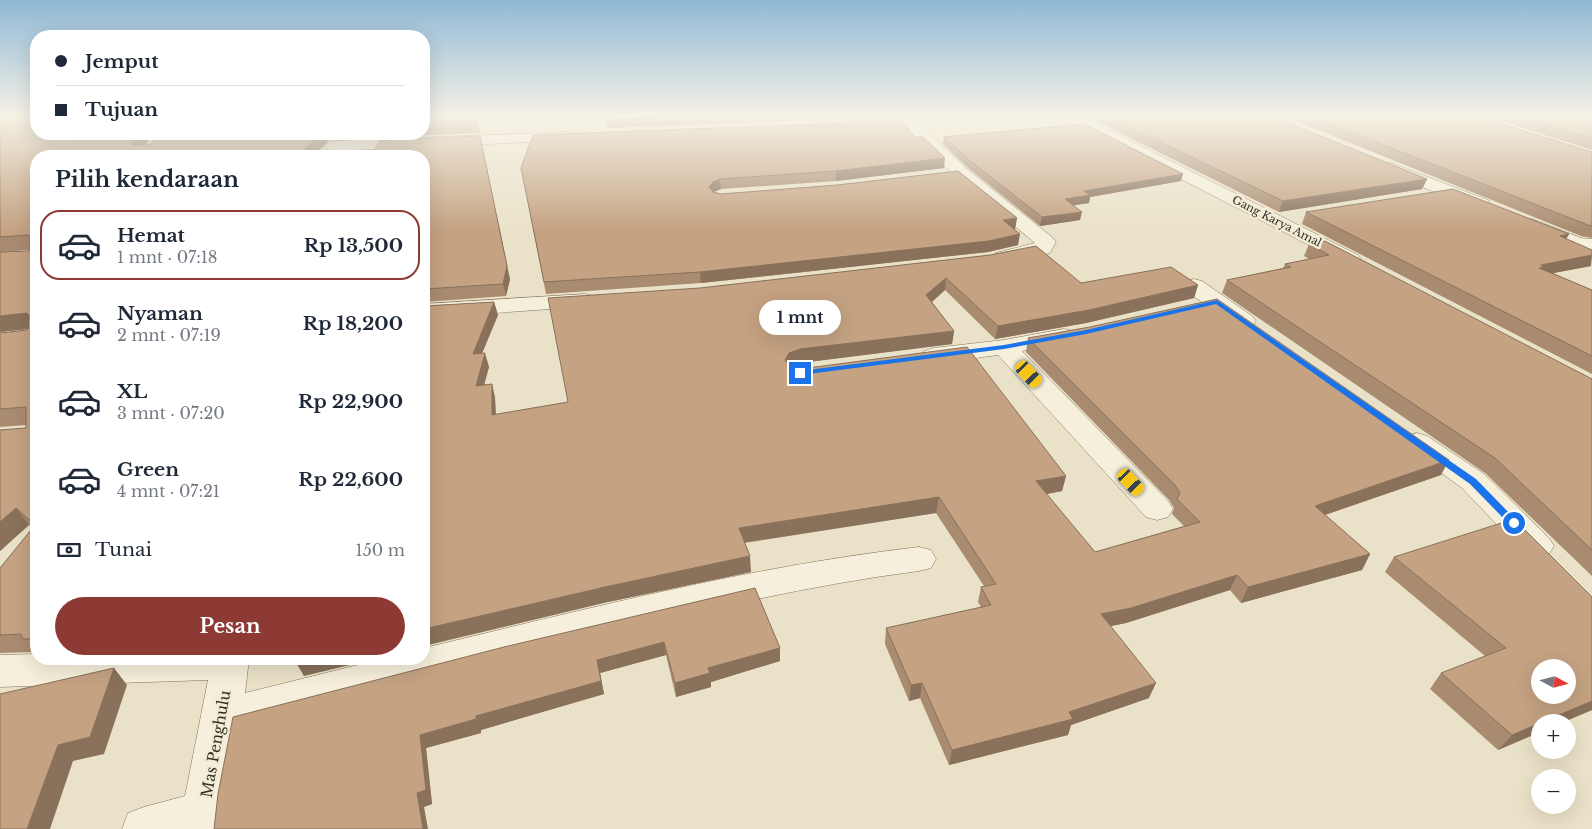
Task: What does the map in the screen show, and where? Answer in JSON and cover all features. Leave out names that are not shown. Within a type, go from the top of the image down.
[{"type":"street","points":[[941,154],[961,173],[1046,242],[1044,248],[1034,252],[979,261]]},
{"type":"street","name":"Gang Karya Amal","points":[[1144,154],[1364,266]]},
{"type":"street","points":[[1377,162],[1495,210]]},
{"type":"street","points":[[942,175],[961,173]]},
{"type":"street","points":[[1420,196],[1449,192]]},
{"type":"street","points":[[1276,220],[1305,215]]},
{"type":"street","points":[[1514,218],[1578,244],[1592,245]]},
{"type":"street","points":[[1192,297],[1217,302],[1265,336]]},
{"type":"street","points":[[430,311],[602,300]]},
{"type":"street","points":[[907,359],[1004,347],[1086,332]]},
{"type":"street","points":[[1004,347],[1156,509]]},
{"type":"street","points":[[1393,425],[1473,482],[1555,565]]},
{"type":"street","points":[[430,661],[759,585],[870,564],[919,559]]},
{"type":"street","points":[[0,671],[138,665]]},
{"type":"street","name":"Mas Penghulu","points":[[201,821],[222,716],[229,665]]},
{"type":"street","points":[[222,716],[414,665]]},
{"type":"street","points":[[144,829],[201,821]]},
{"type":"building","points":[[0,154],[30,154],[30,237],[28,235],[0,237]]},
{"type":"building","points":[[430,154],[484,154],[507,266],[503,284],[430,289]]},
{"type":"building","points":[[526,154],[940,154],[945,158],[836,171],[720,179],[713,182],[709,187],[713,192],[721,194],[837,185],[958,171],[1017,218],[1003,220],[1020,234],[989,241],[700,272],[544,282],[521,168]]},
{"type":"building","points":[[962,154],[1143,154],[1183,174],[1084,191],[1090,195],[1065,199],[1082,212],[1042,217]]},
{"type":"building","points":[[1185,154],[1365,154],[1427,179],[1283,201]]},
{"type":"building","points":[[1406,154],[1592,154],[1592,226]]},
{"type":"building","points":[[1453,189],[1569,234],[1560,236],[1592,250],[1592,255],[1541,265],[1544,267],[1539,268],[1592,290],[1592,356],[1306,212]]},
{"type":"building","points":[[1325,241],[1592,379],[1592,550],[1495,458],[1227,280],[1291,267],[1285,264],[1329,255],[1309,244]]},
{"type":"building","points":[[1036,246],[1081,283],[1171,267],[1198,285],[1089,310],[998,326],[946,278],[926,295],[954,331],[800,349],[789,353],[785,360],[790,366],[800,369],[967,347],[1066,476],[1036,481],[1095,552],[1200,522],[1177,499],[1180,493],[1175,485],[1028,338],[1090,327],[1217,299],[1449,460],[1315,506],[1370,554],[1248,587],[1237,575],[1131,608],[1101,614],[1156,683],[1069,712],[1073,719],[952,750],[922,683],[911,685],[886,628],[991,605],[981,587],[996,584],[939,497],[739,528],[750,556],[430,628],[430,306],[494,302],[473,354],[485,353],[476,386],[492,384],[492,415],[568,402],[548,298],[700,288],[990,255]]},
{"type":"building","points":[[30,249],[30,521],[16,508],[0,522],[0,430],[26,428],[26,407],[0,409],[0,333],[27,330],[29,315],[27,313],[0,316],[0,252],[28,251]]},
{"type":"building","points":[[1514,519],[1592,597],[1592,701],[1561,714],[1531,714],[1531,727],[1512,735],[1441,673],[1506,648],[1394,557]]},
{"type":"building","points":[[30,531],[30,639],[23,639],[21,634],[0,635],[0,568]]},
{"type":"building","points":[[755,588],[780,648],[708,668],[710,673],[675,683],[664,642],[597,660],[601,681],[476,716],[476,719],[420,735],[426,790],[417,793],[423,829],[214,829],[218,794],[233,717],[504,647]]},
{"type":"building","points":[[114,668],[90,737],[58,745],[27,829],[0,829],[0,694]]},
{"type":"route","points":[[800,373],[1004,347],[1086,332],[1217,302],[1473,482],[1514,523]]}]
